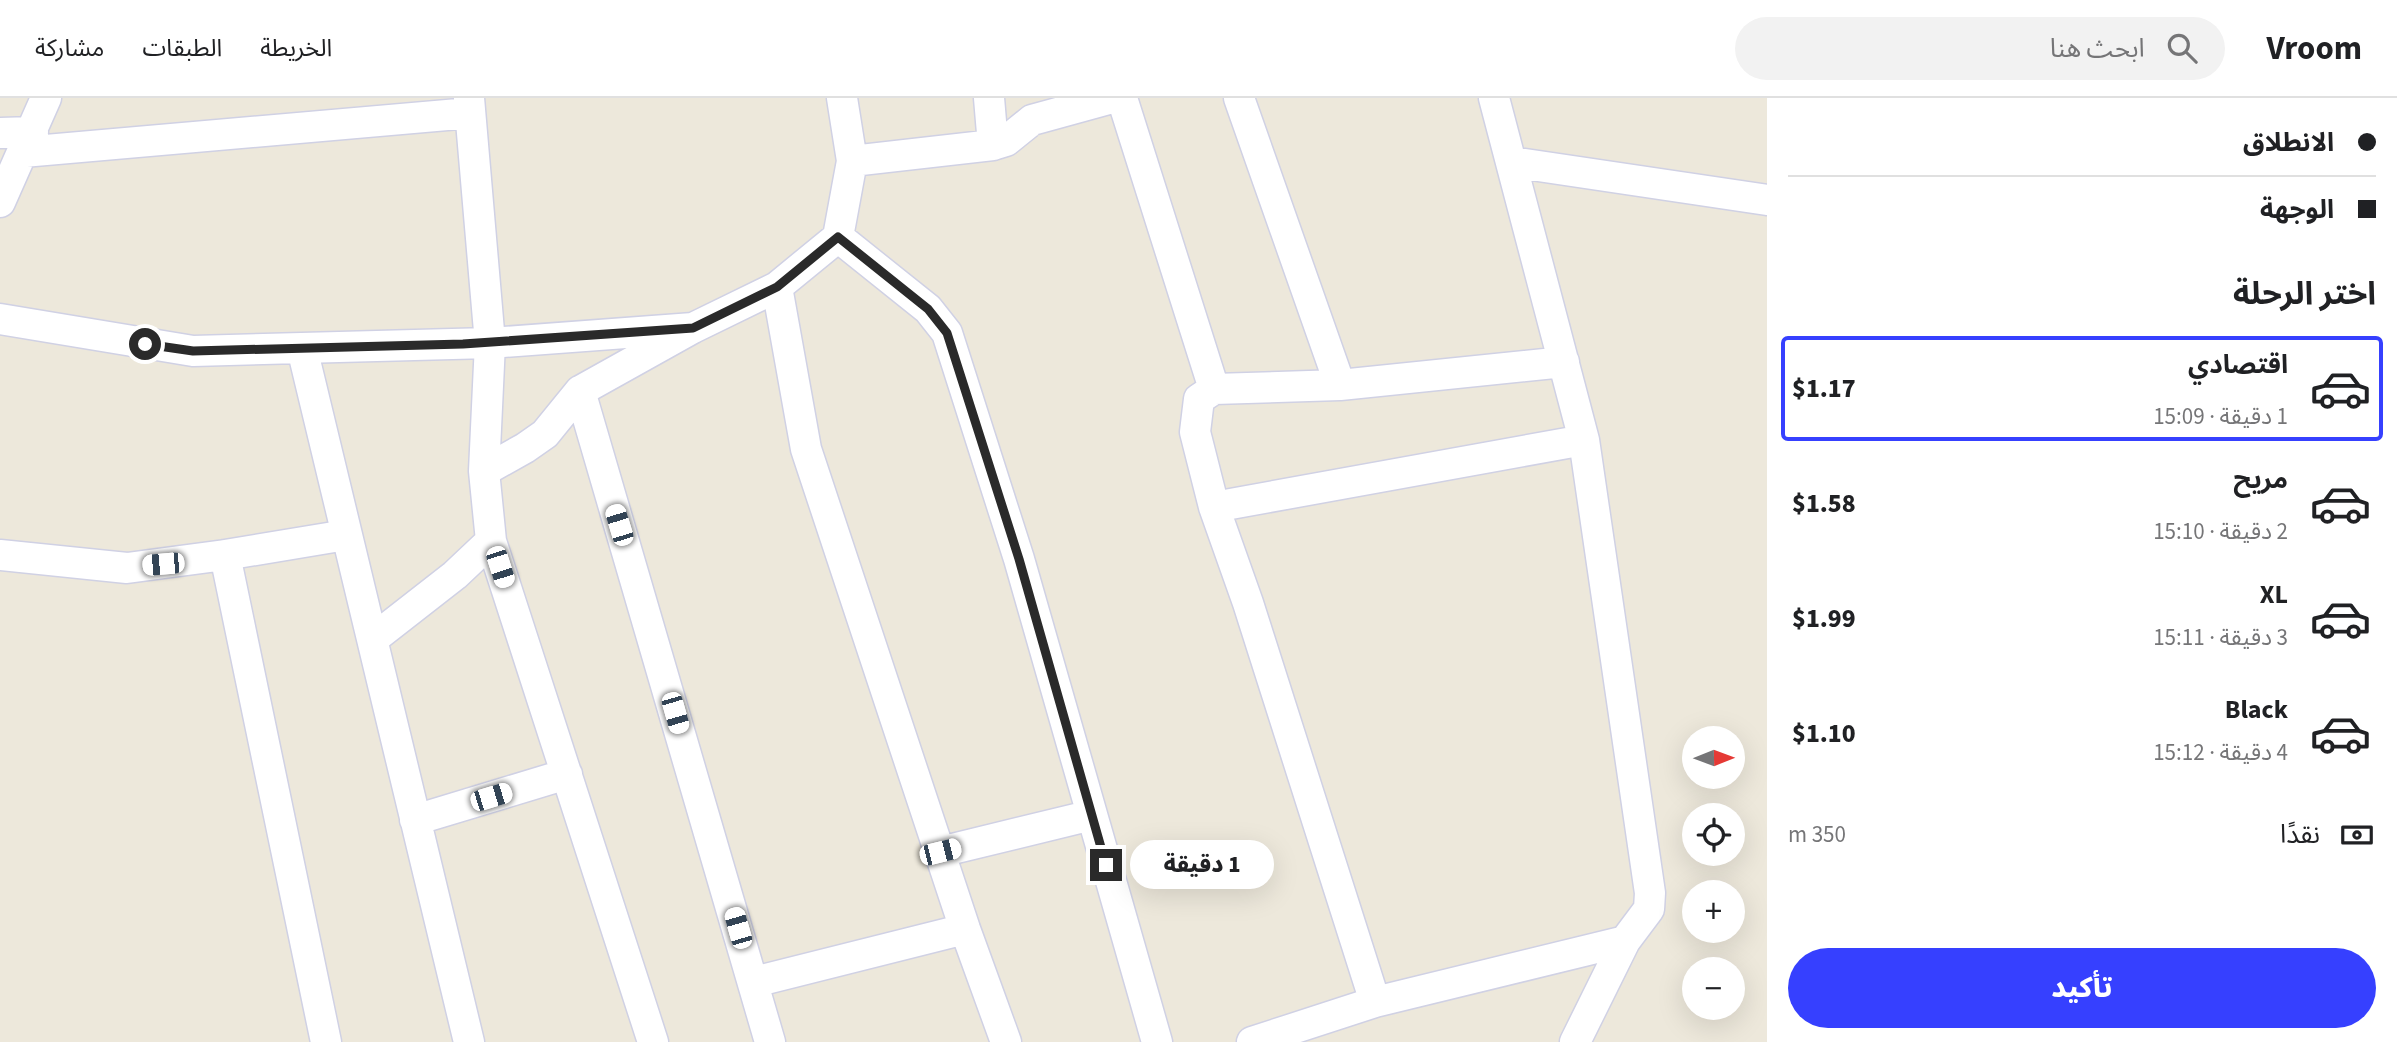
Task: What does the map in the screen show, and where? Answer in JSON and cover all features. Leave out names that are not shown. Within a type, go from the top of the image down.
[{"type":"street","points":[[0,202],[46,98]]},
{"type":"street","points":[[484,471],[525,449],[545,434],[580,391],[693,328],[777,287],[838,237],[852,161],[842,98]]},
{"type":"street","points":[[989,98],[993,145]]},
{"type":"street","points":[[852,161],[993,145],[1006,141],[1032,120],[1112,98]]},
{"type":"street","points":[[1122,98],[1214,389]]},
{"type":"street","points":[[1239,98],[1340,385]]},
{"type":"street","points":[[1494,98],[1584,440],[1650,893],[1649,909],[1625,941],[1574,1042]]},
{"type":"street","points":[[0,133],[28,142],[411,108],[469,106],[490,343],[484,471],[491,541],[653,1042]]},
{"type":"street","points":[[1511,162],[1767,200]]},
{"type":"street","points":[[838,237],[928,309],[947,333],[1019,559],[1157,1042]]},
{"type":"street","points":[[777,287],[806,449],[855,603],[1006,1042]]},
{"type":"street","points":[[0,319],[193,351],[490,343],[693,328]]},
{"type":"street","points":[[302,348],[468,1042]]},
{"type":"street","points":[[1375,1002],[1248,603],[1214,508],[1195,432],[1199,400],[1214,389],[1340,385],[1564,362]]},
{"type":"street","points":[[580,391],[770,1042]]},
{"type":"street","points":[[1214,508],[1584,440]]},
{"type":"street","points":[[0,555],[127,568],[346,535]]},
{"type":"street","points":[[373,639],[455,575],[491,541]]},
{"type":"street","points":[[225,555],[326,1042]]},
{"type":"street","points":[[415,820],[567,774]]},
{"type":"street","points":[[940,852],[1092,815]]},
{"type":"street","points":[[754,982],[965,929]]},
{"type":"street","points":[[1254,1042],[1375,1002],[1625,941]]},
{"type":"route","points":[[145,344],[193,351],[463,344],[693,328],[777,287],[838,237],[928,309],[947,333],[1019,559],[1106,865]]}]
